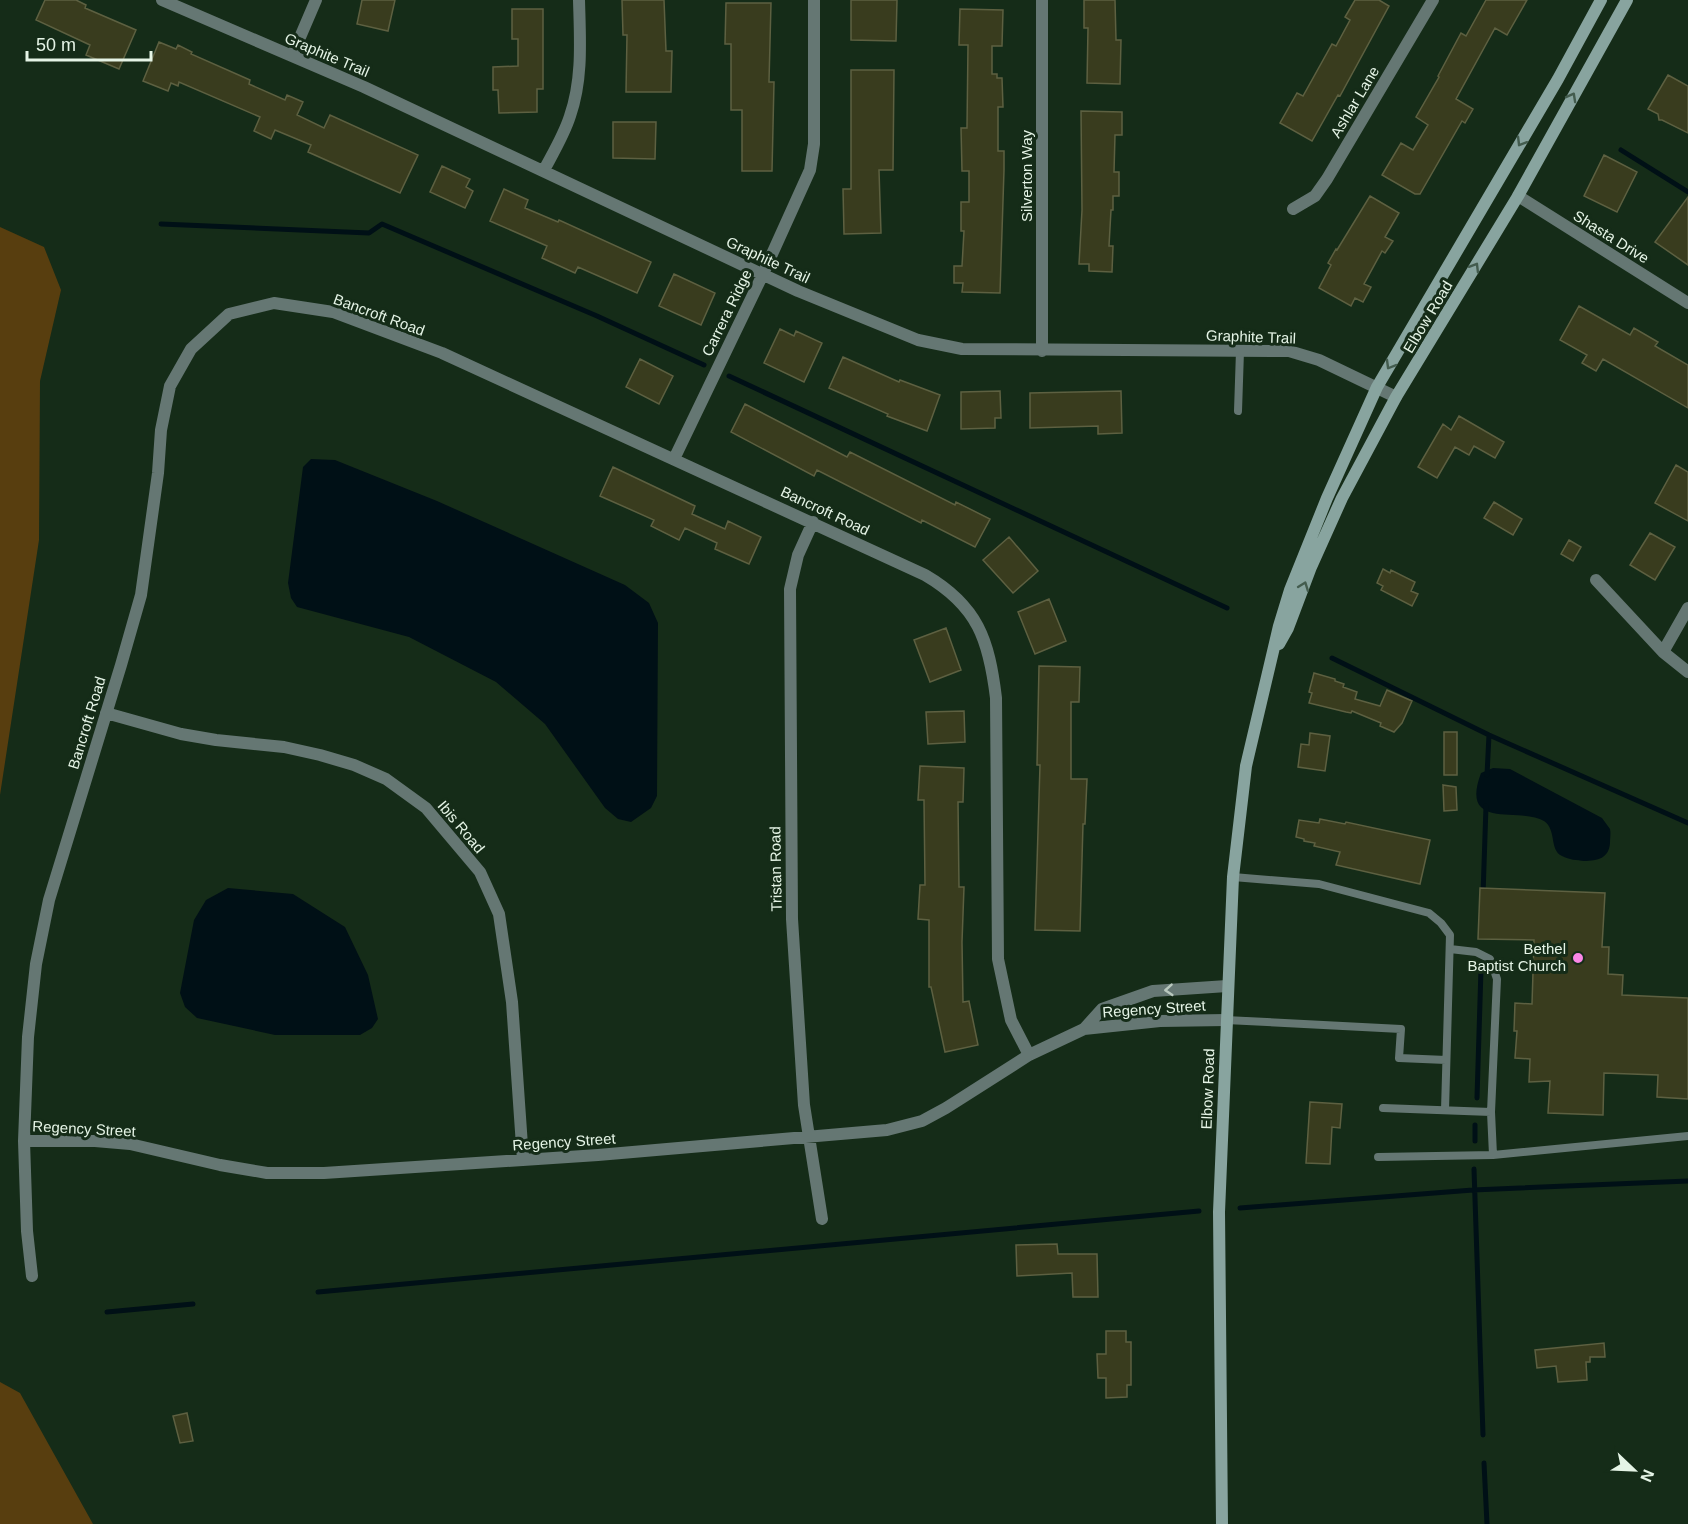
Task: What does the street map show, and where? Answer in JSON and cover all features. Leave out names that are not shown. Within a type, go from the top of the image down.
[{"type":"main road","name":"Elbow Road","points":[[1222,1524],[1218,1239],[1233,877],[1246,766],[1271,658],[1284,608],[1307,545],[1377,387],[1558,79],[1601,0]]},
{"type":"main road","name":"Elbow Road","points":[[1271,658],[1288,628],[1311,567],[1342,498],[1396,397],[1518,196],[1627,0]]},
{"type":"street","name":"Graphite Trail","points":[[162,0],[544,170],[798,291],[918,340],[962,350],[1289,351],[1303,354],[1396,397]]},
{"type":"street","points":[[292,56],[316,0]]},
{"type":"street","points":[[544,170],[570,117],[575,100],[580,63],[579,0]]},
{"type":"street","name":"Carrera Ridge","points":[[674,459],[810,170],[814,144],[814,0]]},
{"type":"street","name":"Silverton Way","points":[[1042,0],[1042,351]]},
{"type":"street","name":"Ashlar Lane","points":[[1293,209],[1315,196],[1327,179],[1433,0]]},
{"type":"street","name":"Shasta Drive","points":[[1518,196],[1688,303]]},
{"type":"street","name":"Bancroft Road","points":[[32,1276],[27,1231],[24,1141],[28,1037],[36,964],[49,900],[141,595],[158,474],[161,430],[170,386],[191,350],[230,314],[274,303],[333,312],[442,353],[925,574],[942,584],[961,600],[986,643],[996,698],[998,959],[1011,1020],[1029,1055]]},
{"type":"street","name":"Tristan Road","points":[[813,522],[798,555],[790,589],[792,919],[798,1037],[808,1138],[822,1219]]},
{"type":"street","points":[[1596,580],[1664,652],[1688,672]]},
{"type":"street","points":[[1664,652],[1688,608]]},
{"type":"street","name":"Ibis Road","points":[[106,713],[181,734],[284,747],[320,754],[386,779],[426,808],[458,843],[480,872],[499,914],[512,1002],[523,1160]]},
{"type":"street","name":"Regency Street","points":[[1084,1029],[1102,1009],[1153,991],[1227,986]]},
{"type":"street","name":"Regency Street","points":[[24,1141],[95,1141],[130,1144],[219,1165],[267,1173],[324,1173],[808,1138],[887,1130],[922,1121],[1029,1055],[1084,1029],[1160,1021],[1226,1020]]},
{"type":"lane","points":[[1238,411],[1240,351]]},
{"type":"lane","points":[[1233,877],[1319,884],[1429,913],[1441,922],[1450,935],[1445,1110]]},
{"type":"lane","points":[[1450,950],[1476,952],[1490,959],[1497,979],[1491,1112],[1493,1155]]},
{"type":"lane","points":[[1226,1020],[1401,1029],[1399,1058],[1446,1060]]},
{"type":"lane","points":[[1383,1108],[1491,1112]]},
{"type":"lane","points":[[1378,1157],[1493,1155],[1688,1136]]},
{"type":"shaded area","points":[[0,227],[44,247],[61,290],[40,381],[39,540],[0,795]]},
{"type":"shaded area","points":[[311,459],[335,460],[437,501],[625,585],[649,603],[658,623],[657,796],[651,808],[631,822],[618,819],[605,808],[545,724],[496,682],[409,637],[297,607],[291,598],[288,583],[303,467]]},
{"type":"shaded area","points":[[1493,768],[1510,769],[1602,818],[1610,829],[1610,843],[1605,855],[1602,858],[1584,861],[1567,858],[1558,853],[1550,829],[1544,821],[1534,817],[1495,814],[1485,810],[1478,803],[1476,791],[1481,773]]},
{"type":"shaded area","points":[[228,888],[293,894],[345,927],[368,975],[378,1019],[372,1028],[360,1035],[275,1035],[197,1018],[185,1007],[180,993],[194,920],[206,900]]},
{"type":"shaded area","points":[[0,1382],[20,1393],[93,1524],[0,1524]]},
{"type":"building","points":[[45,0],[76,0],[86,5],[85,8],[136,30],[119,69],[86,55],[90,45],[36,20]]},
{"type":"building","points":[[362,0],[395,0],[388,31],[357,24]]},
{"type":"building","points":[[622,0],[664,0],[666,51],[672,51],[671,92],[626,92],[627,35],[623,35]]},
{"type":"building","points":[[851,0],[897,0],[896,41],[851,40]]},
{"type":"building","points":[[1084,0],[1115,0],[1116,40],[1121,40],[1120,84],[1087,83],[1088,28],[1084,28]]},
{"type":"building","points":[[1355,0],[1379,0],[1389,6],[1340,96],[1338,95],[1312,141],[1280,123],[1297,93],[1303,96],[1332,44],[1336,46],[1350,20],[1345,17]]},
{"type":"building","points":[[1486,0],[1527,0],[1507,35],[1495,28],[1456,99],[1473,109],[1465,123],[1462,121],[1420,194],[1415,194],[1382,175],[1401,143],[1413,150],[1428,125],[1416,117],[1461,33],[1466,36]]},
{"type":"building","points":[[726,3],[771,3],[769,82],[774,82],[772,171],[742,171],[742,110],[731,110],[731,44],[725,44]]},
{"type":"building","points":[[512,9],[543,9],[543,89],[537,89],[537,112],[499,113],[498,90],[493,90],[493,67],[518,66],[518,39],[512,39]]},
{"type":"building","points":[[960,9],[1003,10],[1002,46],[992,46],[992,74],[997,74],[997,78],[1002,78],[1003,107],[998,107],[998,151],[1004,151],[1000,293],[962,292],[963,283],[954,283],[954,266],[962,266],[964,231],[961,231],[961,202],[969,202],[969,171],[962,171],[961,128],[967,128],[968,45],[959,45]]},
{"type":"building","points":[[159,42],[176,49],[178,45],[192,52],[191,54],[250,80],[249,84],[285,100],[287,95],[303,102],[297,115],[324,128],[330,115],[418,155],[400,193],[308,152],[311,145],[275,130],[271,139],[254,131],[260,117],[179,82],[178,86],[171,83],[168,91],[143,81]]},
{"type":"building","points":[[851,70],[894,70],[893,170],[879,170],[881,233],[844,234],[843,189],[851,189]]},
{"type":"building","points":[[1668,75],[1688,86],[1688,133],[1659,120],[1658,114],[1648,109]]},
{"type":"building","points":[[1081,111],[1122,112],[1122,135],[1115,135],[1114,172],[1119,172],[1119,196],[1113,196],[1113,210],[1111,210],[1109,246],[1113,246],[1112,272],[1089,271],[1089,264],[1079,264],[1082,210]]},
{"type":"building","points":[[613,122],[656,122],[655,159],[613,158]]},
{"type":"building","points":[[1604,155],[1637,172],[1617,212],[1584,196]]},
{"type":"building","points":[[442,166],[470,179],[466,187],[473,191],[465,208],[430,192]]},
{"type":"building","points":[[504,189],[528,200],[525,208],[558,222],[559,220],[651,262],[637,293],[578,267],[575,273],[542,258],[547,246],[490,221]]},
{"type":"building","points":[[1370,196],[1399,213],[1385,237],[1393,241],[1385,253],[1382,251],[1364,284],[1371,287],[1363,302],[1355,298],[1351,306],[1319,288],[1331,265],[1328,263]]},
{"type":"building","points":[[1688,197],[1688,265],[1655,242]]},
{"type":"building","points":[[674,274],[715,293],[701,325],[659,306]]},
{"type":"building","points":[[1579,306],[1630,335],[1634,328],[1658,342],[1655,346],[1688,365],[1688,408],[1603,359],[1596,371],[1582,363],[1587,355],[1560,340]]},
{"type":"building","points":[[780,329],[794,336],[796,331],[822,343],[804,382],[764,363]]},
{"type":"building","points":[[843,357],[899,382],[900,380],[940,395],[927,431],[887,416],[888,414],[829,388]]},
{"type":"building","points":[[640,359],[673,376],[659,404],[626,387]]},
{"type":"building","points":[[1000,391],[1001,418],[995,418],[995,428],[961,429],[961,392]]},
{"type":"building","points":[[1121,391],[1122,433],[1098,434],[1098,426],[1030,428],[1030,393]]},
{"type":"building","points":[[745,404],[847,457],[850,452],[955,505],[956,502],[990,519],[975,547],[922,520],[921,523],[817,470],[814,476],[731,432]]},
{"type":"building","points":[[1459,416],[1504,442],[1495,458],[1474,446],[1469,455],[1455,447],[1437,478],[1418,467],[1443,424],[1451,430]]},
{"type":"building","points":[[1676,465],[1688,472],[1688,521],[1655,503]]},
{"type":"building","points":[[613,467],[695,506],[692,514],[725,529],[728,521],[761,537],[749,564],[715,549],[717,543],[685,528],[679,540],[651,526],[654,520],[600,496]]},
{"type":"building","points":[[1494,502],[1522,519],[1513,535],[1484,518]]},
{"type":"building","points":[[1650,533],[1675,547],[1655,580],[1630,565]]},
{"type":"building","points":[[1009,537],[1038,571],[1013,593],[983,560]]},
{"type":"building","points":[[1569,540],[1581,547],[1573,561],[1561,554]]},
{"type":"building","points":[[1383,569],[1390,573],[1391,570],[1415,582],[1411,591],[1418,594],[1412,606],[1381,590],[1383,586],[1377,583]]},
{"type":"building","points":[[1049,599],[1066,641],[1035,654],[1018,612]]},
{"type":"building","points":[[946,628],[961,670],[930,682],[914,640]]},
{"type":"building","points":[[1039,666],[1080,667],[1079,702],[1071,702],[1071,779],[1087,779],[1085,824],[1083,824],[1080,931],[1035,930],[1040,765],[1037,765]]},
{"type":"building","points":[[1314,673],[1335,679],[1344,684],[1343,687],[1357,692],[1355,699],[1380,706],[1387,690],[1412,701],[1402,723],[1394,732],[1380,726],[1381,723],[1352,711],[1351,713],[1309,703],[1312,693],[1309,692]]},
{"type":"building","points":[[964,711],[965,742],[928,744],[926,712]]},
{"type":"building","points":[[1444,732],[1457,732],[1457,775],[1444,775]]},
{"type":"building","points":[[1310,733],[1330,736],[1325,771],[1298,767],[1301,744],[1309,745]]},
{"type":"building","points":[[920,766],[964,768],[963,802],[958,802],[959,887],[964,887],[963,1002],[969,1001],[978,1045],[945,1052],[931,987],[929,987],[929,920],[918,919],[920,885],[925,885],[924,800],[918,800]]},
{"type":"building","points":[[1443,785],[1456,787],[1457,810],[1444,811]]},
{"type":"building","points":[[1320,819],[1345,824],[1346,822],[1430,840],[1420,884],[1336,865],[1340,852],[1314,846],[1315,843],[1296,837],[1299,820],[1319,823]]},
{"type":"building","name":"Bethel Baptist Church","points":[[1480,888],[1605,893],[1602,947],[1609,947],[1608,974],[1623,975],[1622,995],[1688,998],[1688,1099],[1657,1097],[1658,1075],[1604,1073],[1603,1115],[1548,1113],[1550,1081],[1529,1082],[1530,1059],[1515,1058],[1517,1031],[1514,1031],[1515,1003],[1532,1004],[1534,940],[1478,939]]},
{"type":"building","points":[[1310,1102],[1342,1104],[1340,1128],[1332,1127],[1330,1164],[1306,1163]]},
{"type":"building","points":[[1057,1244],[1058,1254],[1097,1254],[1098,1297],[1073,1297],[1072,1273],[1017,1276],[1016,1245]]},
{"type":"building","points":[[1106,1331],[1126,1331],[1126,1342],[1131,1342],[1131,1385],[1127,1385],[1127,1397],[1106,1398],[1106,1378],[1098,1378],[1097,1354],[1106,1354]]},
{"type":"building","points":[[1604,1343],[1605,1357],[1590,1357],[1590,1362],[1586,1362],[1587,1380],[1558,1382],[1556,1366],[1537,1368],[1535,1350]]},
{"type":"building","points":[[187,1413],[193,1441],[180,1443],[173,1416]]},
{"type":"waterway","points":[[1621,150],[1688,192]]},
{"type":"waterway","points":[[161,224],[369,233],[382,224],[597,316],[704,365]]},
{"type":"waterway","points":[[729,376],[1227,608]]},
{"type":"waterway","points":[[1332,658],[1489,735],[1688,823]]},
{"type":"waterway","points":[[1487,775],[1489,735]]},
{"type":"waterway","points":[[1483,895],[1486,806]]},
{"type":"waterway","points":[[1477,1098],[1481,969]]},
{"type":"waterway","points":[[1475,1125],[1475,1141]]},
{"type":"waterway","points":[[1474,1169],[1483,1435]]},
{"type":"waterway","points":[[1240,1208],[1473,1190],[1688,1181]]},
{"type":"waterway","points":[[318,1292],[1199,1211]]},
{"type":"waterway","points":[[107,1312],[193,1304]]},
{"type":"waterway","points":[[1484,1463],[1487,1524]]},
{"type":"place","name":"Bethel Baptist Church","points":[[1578,958]]}]
